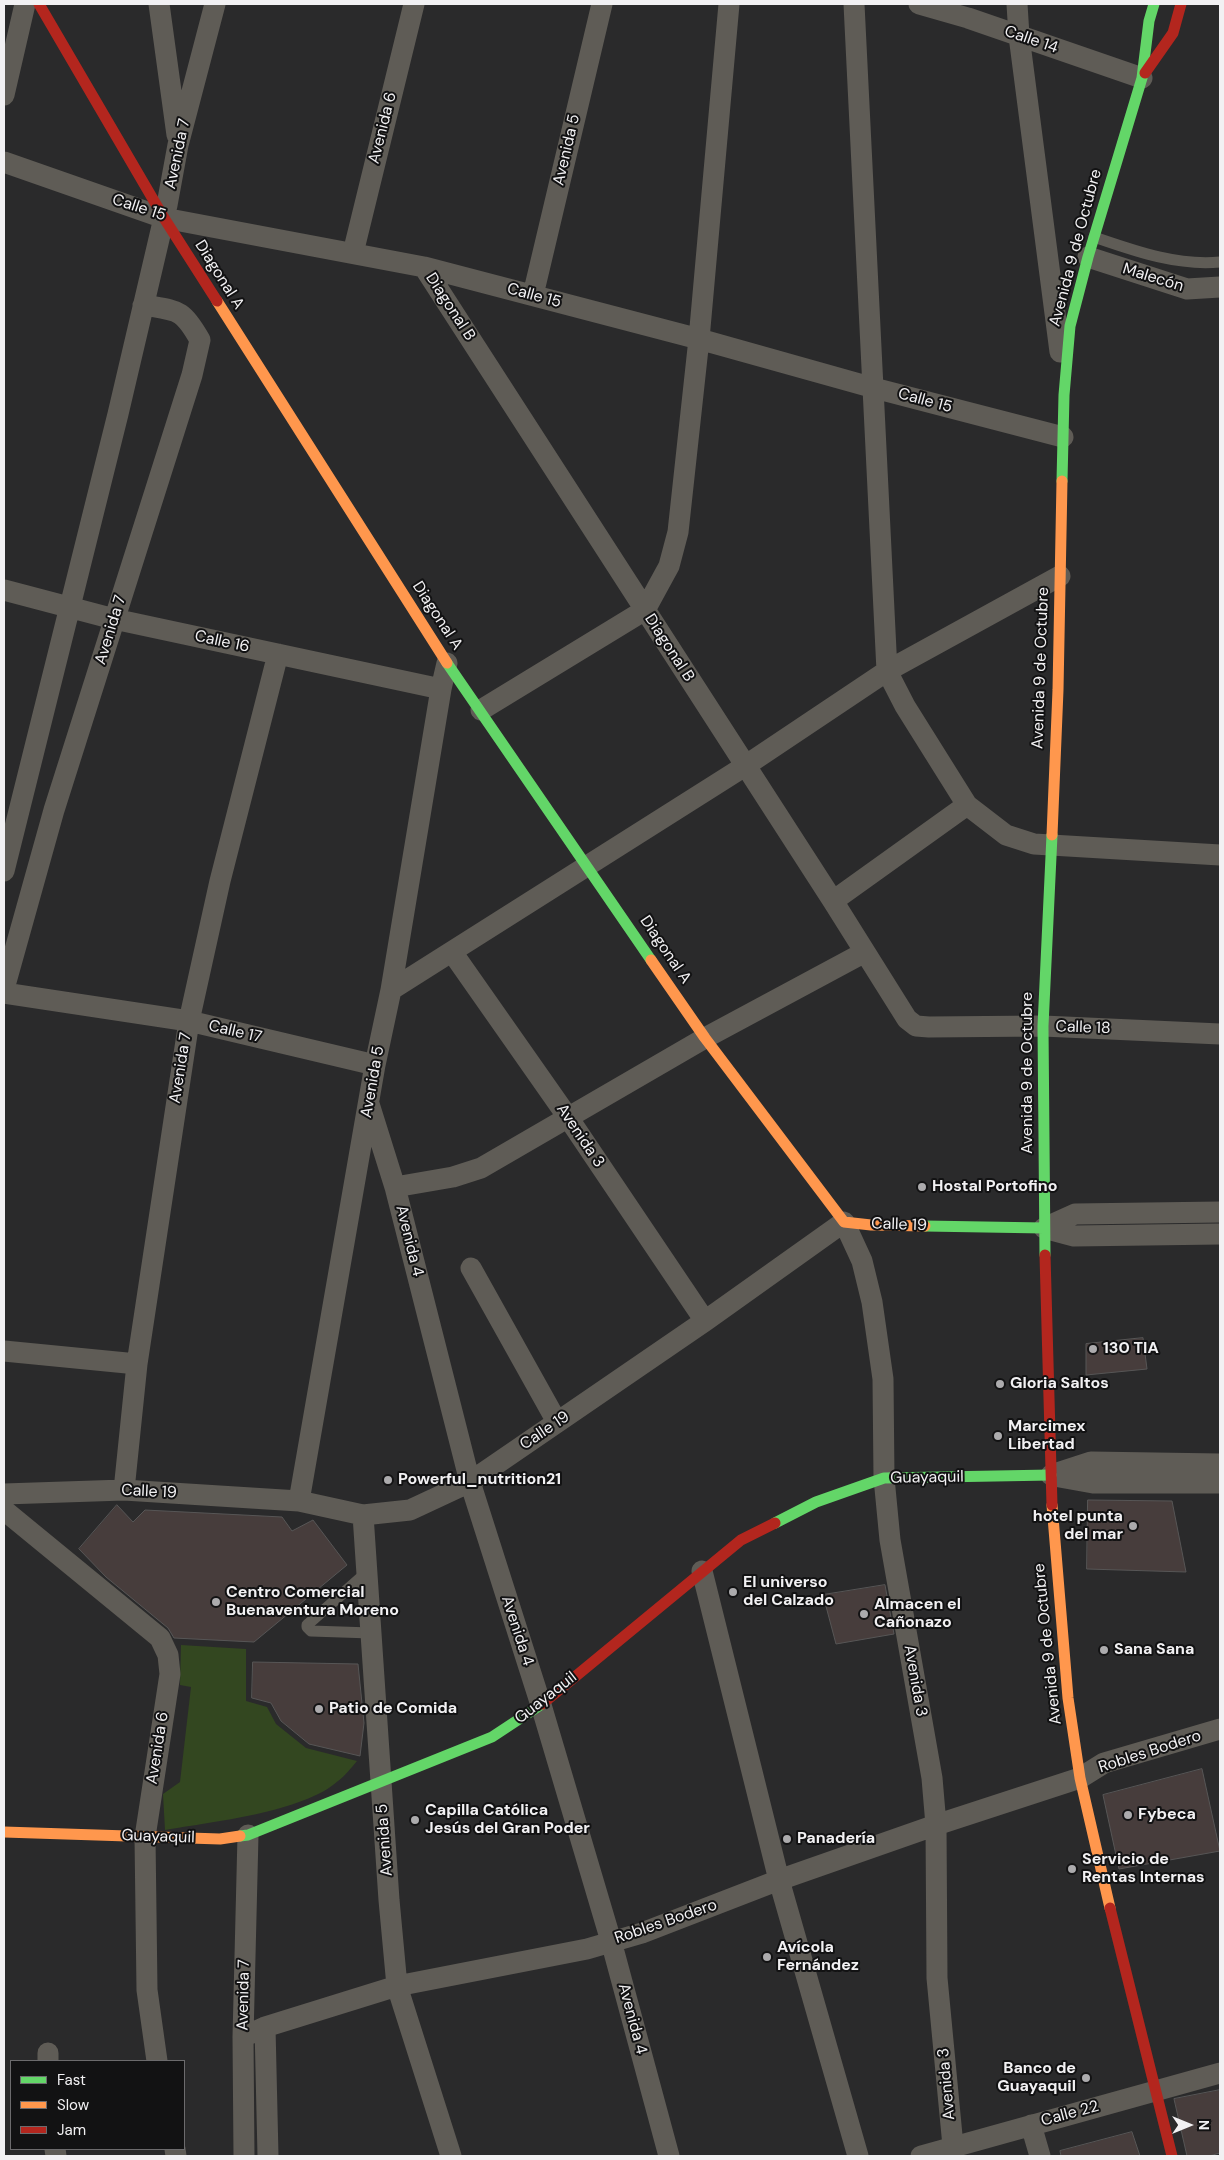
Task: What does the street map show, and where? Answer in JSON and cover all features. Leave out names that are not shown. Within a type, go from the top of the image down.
[{"type":"street","points":[[4,94],[25,4]]},
{"type":"street","name":"Diagonal A","points":[[39,4],[164,218],[447,662],[705,1038],[844,1222]]},
{"type":"street","points":[[159,4],[178,145]]},
{"type":"street","name":"Avenida 7","points":[[4,871],[70,608],[164,218],[178,145],[215,4]]},
{"type":"street","name":"Avenida 6","points":[[353,253],[414,4]]},
{"type":"street","name":"Avenida 5","points":[[533,295],[602,4]]},
{"type":"street","points":[[481,710],[645,610],[670,566],[678,532],[699,339],[730,4]]},
{"type":"street","points":[[854,4],[887,671],[905,706],[967,805],[1006,835],[1034,844],[1051,846],[1220,855]]},
{"type":"street","name":"Calle 14","points":[[919,4],[970,11],[1020,36],[1142,78]]},
{"type":"street","points":[[1017,4],[1065,387]]},
{"type":"street","name":"Avenida 9 de Octubre","points":[[1154,4],[1149,21],[1142,78],[1088,257],[1070,326],[1063,437],[1051,846],[1036,1229],[1051,1475],[1068,1698],[1080,1778],[1172,2156]]},
{"type":"street","name":"Avenida 9 de Octubre","points":[[1142,78],[1173,33],[1181,4]]},
{"type":"street","name":"Calle 15","points":[[4,162],[164,218],[424,267],[1063,437]]},
{"type":"street","name":"Malecón","points":[[1088,257],[1187,290],[1220,287]]},
{"type":"street","name":"Diagonal B","points":[[424,267],[833,901],[907,1020],[916,1026]]},
{"type":"street","points":[[143,305],[176,311],[188,320],[200,340],[225,316]]},
{"type":"street","name":"Avenida 7","points":[[4,989],[54,810],[192,375],[200,340]]},
{"type":"street","points":[[391,990],[745,766],[887,671],[1060,576]]},
{"type":"street","name":"Calle 16","points":[[4,590],[114,619],[441,689]]},
{"type":"street","name":"Avenida 7","points":[[124,1490],[137,1364],[189,1021],[220,882],[278,654]]},
{"type":"street","name":"Avenida 5","points":[[299,1501],[375,1065],[391,990],[447,662]]},
{"type":"street","points":[[833,901],[967,805]]},
{"type":"street","name":"Avenida 3","points":[[452,952],[567,1116],[705,1321]]},
{"type":"street","points":[[395,1187],[453,1178],[481,1168],[567,1116],[705,1038],[865,952]]},
{"type":"street","name":"Calle 17","points":[[4,993],[189,1021],[375,1065]]},
{"type":"street","name":"Calle 18","points":[[916,1026],[1043,1026],[1220,1034]]},
{"type":"street","name":"Avenida 4","points":[[369,1104],[395,1187],[470,1482],[541,1705],[611,1941],[669,2156]]},
{"type":"street","name":"Calle 19","points":[[1036,1229],[1075,1214],[1220,1212]]},
{"type":"street","name":"Avenida 3","points":[[844,1222],[862,1260],[872,1302],[883,1379],[884,1478],[890,1540],[932,1778],[936,1825],[938,1978],[953,2146]]},
{"type":"street","name":"Calle 19","points":[[4,1494],[124,1490],[299,1501],[363,1515],[410,1510],[470,1482],[705,1321],[844,1222],[871,1225],[1036,1229],[1074,1236],[1220,1234]]},
{"type":"street","points":[[471,1268],[557,1422]]},
{"type":"street","points":[[4,1351],[137,1364]]},
{"type":"street","name":"Guayaquil","points":[[1051,1475],[1092,1462],[1220,1464]]},
{"type":"street","name":"Guayaquil","points":[[4,1832],[220,1840],[248,1835],[492,1737],[541,1705],[741,1540],[816,1502],[884,1478],[1051,1475],[1093,1483],[1220,1483]]},
{"type":"street","name":"Avenida 6","points":[[4,1510],[160,1638],[168,1655],[170,1674],[145,1837],[147,1990],[157,2060]]},
{"type":"street","name":"Avenida 5","points":[[363,1515],[389,1900],[397,1986],[451,2156]]},
{"type":"street","points":[[702,1571],[780,1880],[858,2156]]},
{"type":"street","name":"Robles Bodero","points":[[1080,1778],[1104,1763],[1220,1729]]},
{"type":"street","name":"Robles Bodero","points":[[244,2037],[265,2027],[397,1986],[587,1949],[642,1933],[780,1880],[936,1825],[1080,1778],[1106,1775],[1220,1742]]},
{"type":"street","name":"Avenida 7","points":[[244,2156],[248,1835]]},
{"type":"street","points":[[265,2027],[268,2156]]},
{"type":"street","name":"Calle 22","points":[[921,2156],[1220,2073]]},
{"type":"street","points":[[1031,2124],[1040,2156]]},
{"type":"lane","points":[[1094,237],[1150,256],[1204,263],[1220,262]]},
{"type":"lane","points":[[366,1573],[307,1625],[307,1628],[311,1630],[371,1633]]},
{"type":"green space","points":[[181,1645],[246,1649],[246,1701],[267,1707],[276,1724],[306,1748],[357,1761],[338,1781],[323,1792],[303,1801],[256,1814],[165,1830],[163,1794],[180,1782],[191,1687],[180,1685]]},
{"type":"building","points":[[1143,1338],[1147,1369],[1086,1375],[1086,1344]]},
{"type":"building","points":[[1088,1500],[1172,1501],[1186,1572],[1087,1569]]},
{"type":"building","name":"Centro Comercial Buenaventura Moreno","points":[[117,1505],[133,1522],[145,1510],[282,1517],[292,1531],[313,1520],[347,1565],[254,1642],[174,1638],[168,1628],[106,1577],[79,1549]]},
{"type":"building","name":"Almacen el Cañonazo","points":[[885,1585],[894,1634],[836,1644],[823,1595]]},
{"type":"building","name":"Patio de Comida","points":[[253,1662],[358,1664],[364,1723],[360,1756],[309,1744],[281,1721],[271,1703],[252,1698]]},
{"type":"building","points":[[1202,1769],[1220,1851],[1119,1869],[1103,1795]]},
{"type":"building","points":[[1220,2090],[1220,2153],[1209,2156],[1187,2156],[1174,2099]]},
{"type":"building","points":[[1132,2132],[1140,2156],[1061,2156],[1060,2151]]},
{"type":"traffic: fast","points":[[1062,481],[1064,395],[1070,326],[1088,257],[1142,78],[1149,21],[1154,4]]},
{"type":"traffic: fast","points":[[447,663],[651,960]]},
{"type":"traffic: fast","points":[[1045,1255],[1043,1026],[1052,835]]},
{"type":"traffic: fast","points":[[925,1226],[1044,1228]]},
{"type":"traffic: fast","points":[[775,1523],[816,1502],[884,1478],[1051,1475]]},
{"type":"traffic: fast","points":[[240,1836],[248,1835],[492,1737],[542,1704]]},
{"type":"traffic: slow","points":[[217,301],[447,663]]},
{"type":"traffic: slow","points":[[1052,835],[1058,690],[1062,481]]},
{"type":"traffic: slow","points":[[651,960],[705,1038],[844,1222],[871,1225],[925,1226]]},
{"type":"traffic: slow","points":[[1052,1505],[1068,1698],[1080,1778],[1110,1908]]},
{"type":"traffic: slow","points":[[4,1832],[220,1839],[240,1836]]},
{"type":"traffic: jam","points":[[39,4],[164,218],[217,301]]},
{"type":"traffic: jam","points":[[1145,73],[1173,33],[1181,4]]},
{"type":"traffic: jam","points":[[1045,1255],[1052,1505]]},
{"type":"traffic: jam","points":[[542,1704],[741,1540],[775,1523]]},
{"type":"traffic: jam","points":[[1110,1908],[1172,2156]]},
{"type":"place","name":"Hostal Portofino","points":[[922,1187]]},
{"type":"place","name":"130 TIA","points":[[1093,1349]]},
{"type":"place","name":"Gloria Saltos","points":[[1000,1384]]},
{"type":"place","name":"Marcimex Libertad","points":[[998,1436]]},
{"type":"place","name":"Powerful_nutrition21","points":[[388,1480]]},
{"type":"place","name":"hotel punta del mar","points":[[1133,1526]]},
{"type":"place","name":"El universo del Calzado","points":[[733,1592]]},
{"type":"place","name":"Centro Comercial Buenaventura Moreno","points":[[216,1602]]},
{"type":"place","name":"Almacen el Cañonazo","points":[[864,1614]]},
{"type":"place","name":"Sana Sana","points":[[1104,1650]]},
{"type":"place","name":"Patio de Comida","points":[[319,1709]]},
{"type":"place","name":"Fybeca","points":[[1128,1815]]},
{"type":"place","name":"Capilla Católica Jesús del Gran Poder","points":[[415,1820]]},
{"type":"place","name":"Panadería","points":[[787,1839]]},
{"type":"place","name":"Servicio de Rentas Internas","points":[[1072,1869]]},
{"type":"place","name":"Avícola Fernández","points":[[767,1957]]},
{"type":"place","name":"Banco de Guayaquil","points":[[1086,2078]]}]
